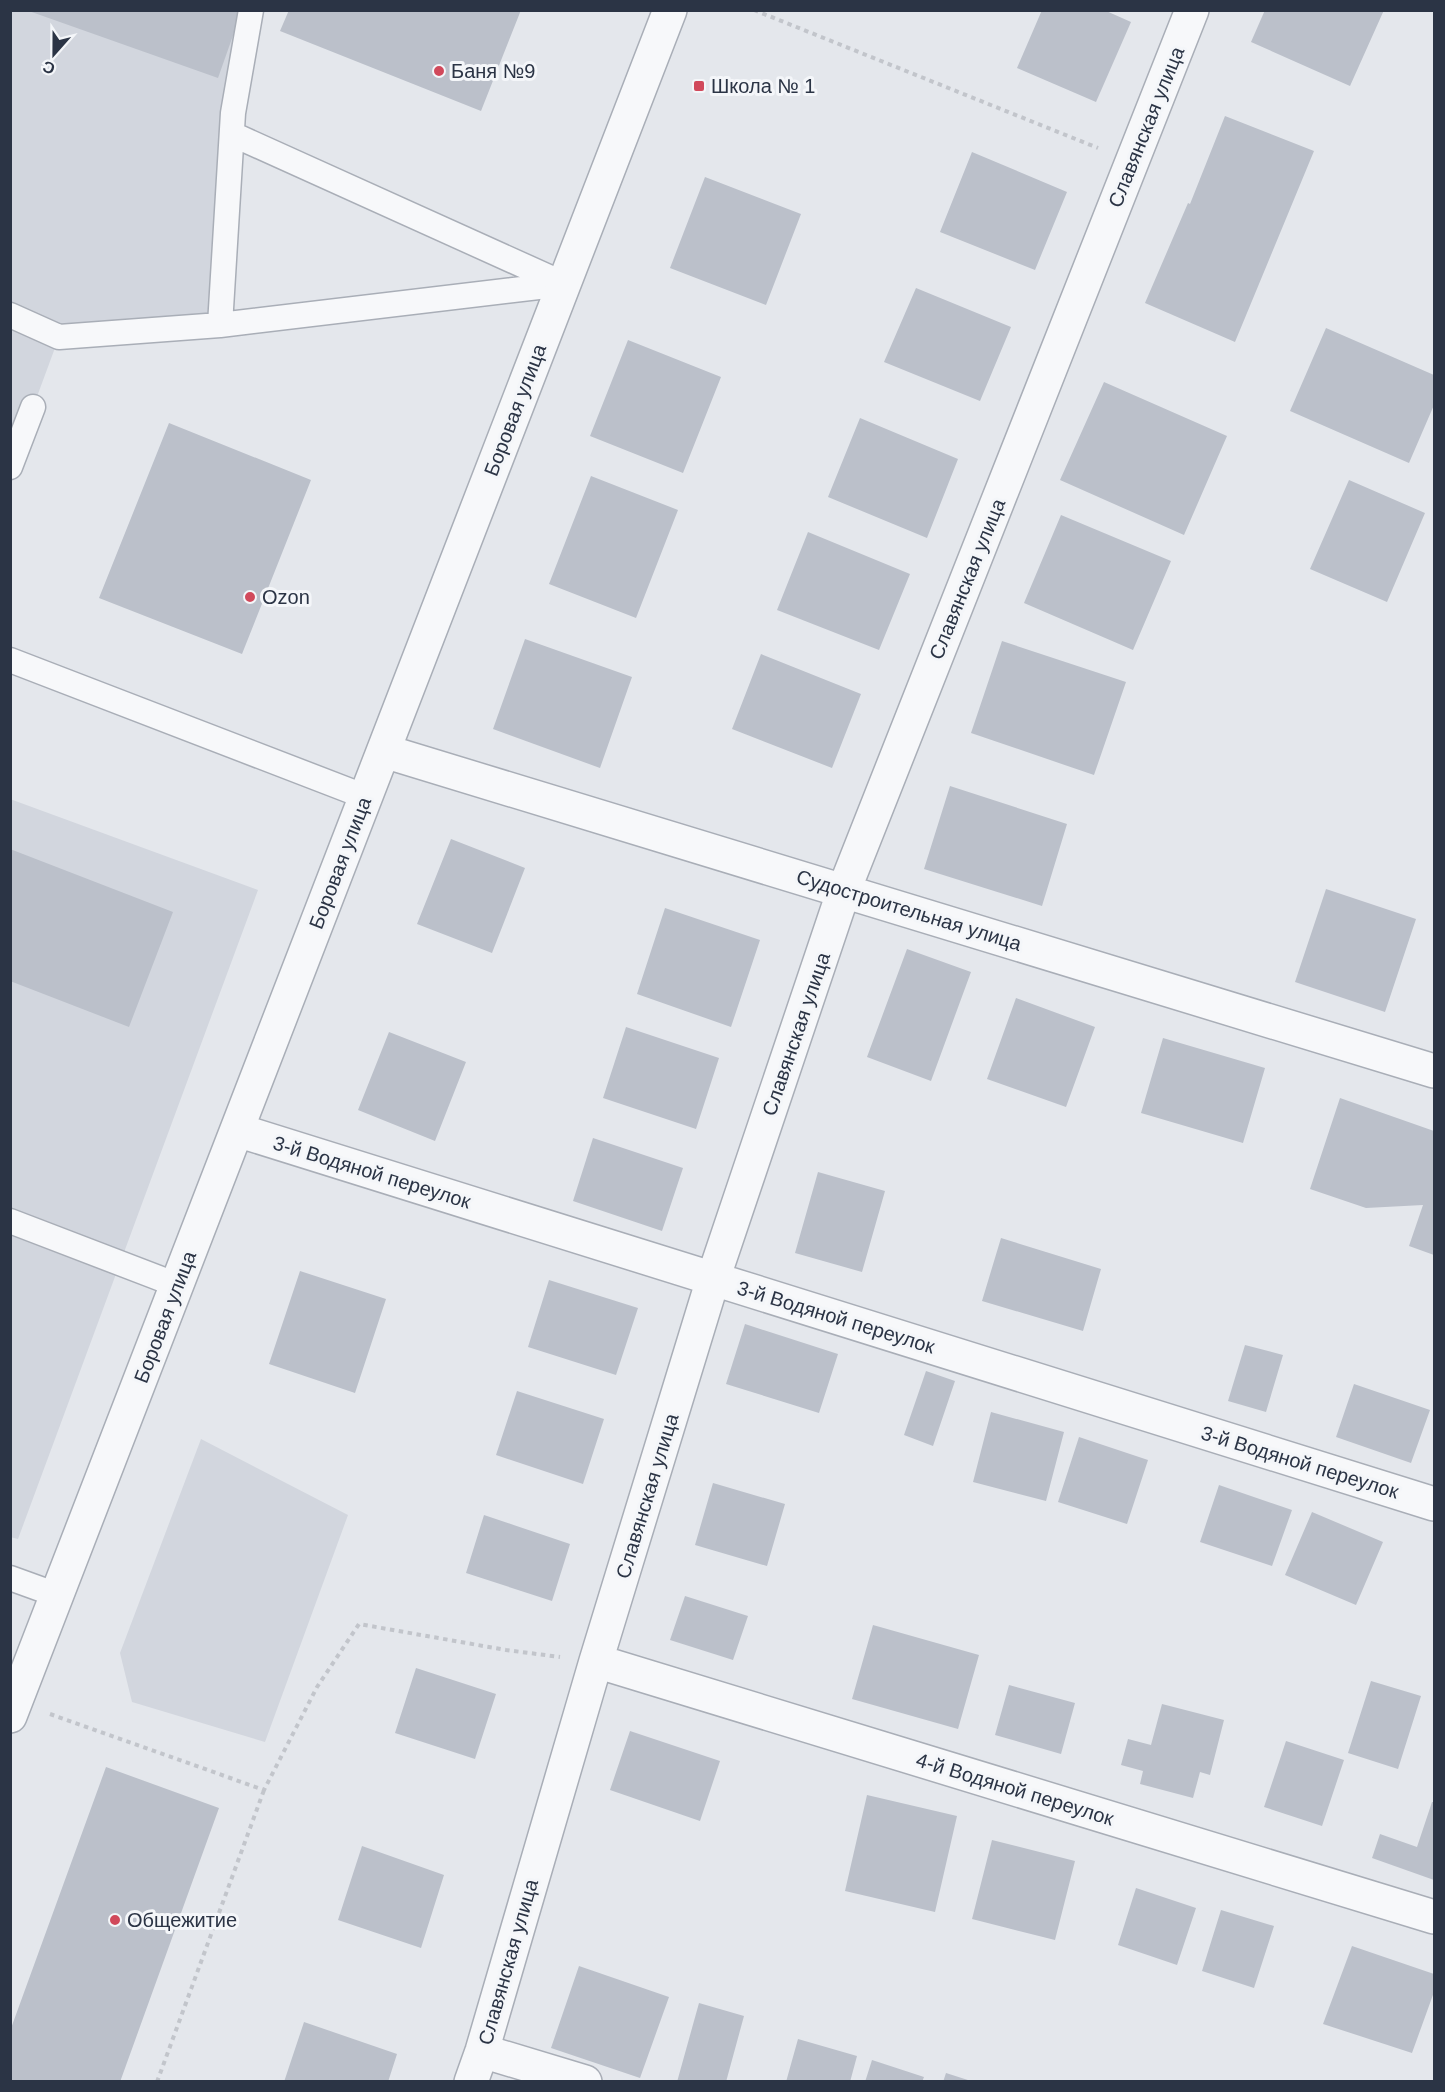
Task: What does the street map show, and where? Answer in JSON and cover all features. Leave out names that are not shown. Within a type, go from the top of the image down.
[{"type":"street","name":"Боровая улица","points":[[12,1706],[57,1595],[670,10]]},
{"type":"street","name":"Славянская улица","points":[[471,2082],[713,1279],[844,890],[1192,10]]},
{"type":"street","name":"Судостроительная улица","points":[[384,751],[1434,1071]]},
{"type":"street","name":"3-й Водяной переулок","points":[[237,1130],[1434,1504]]},
{"type":"street","name":"4-й Водяной переулок","points":[[596,1661],[1434,1917]]},
{"type":"street","points":[[482,2051],[585,2082]]},
{"type":"lane","points":[[219,325],[233,112],[251,10]]},
{"type":"lane","points":[[232,134],[564,284]]},
{"type":"lane","points":[[10,315],[59,337],[219,325],[564,284]]},
{"type":"lane","points":[[10,467],[33,407]]},
{"type":"lane","points":[[10,660],[366,796]]},
{"type":"lane","points":[[10,1221],[177,1285]]},
{"type":"lane","points":[[10,1578],[57,1595]]},
{"type":"path","points":[[754,10],[1132,162]]},
{"type":"path","points":[[157,2082],[264,1790],[317,1687],[358,1624],[506,1650],[596,1661]]},
{"type":"path","points":[[12,1706],[264,1790]]},
{"type":"shaded area","points":[[11,11],[251,11],[220,325],[59,337],[11,467]]},
{"type":"shaded area","points":[[10,799],[258,890],[18,1539],[10,1537]]},
{"type":"shaded area","points":[[201,1439],[348,1515],[265,1742],[132,1702],[120,1653]]},
{"type":"building","points":[[26,10],[242,10],[218,78]]},
{"type":"building","name":"Баня №9","points":[[289,10],[521,10],[481,111],[280,31]]},
{"type":"building","points":[[1042,10],[1104,10],[1131,22],[1096,102],[1017,68]]},
{"type":"building","points":[[1265,10],[1384,10],[1350,86],[1251,42]]},
{"type":"building","points":[[1225,116],[1314,151],[1235,342],[1145,303],[1188,203],[1190,204]]},
{"type":"building","points":[[972,152],[1067,192],[1035,270],[940,232]]},
{"type":"building","points":[[705,177],[801,214],[766,305],[670,268]]},
{"type":"building","points":[[916,288],[1011,327],[980,401],[884,362]]},
{"type":"building","points":[[1326,328],[1434,375],[1434,405],[1409,463],[1290,411]]},
{"type":"building","points":[[628,340],[721,377],[683,473],[590,436]]},
{"type":"building","points":[[1104,382],[1227,436],[1184,535],[1060,480]]},
{"type":"building","points":[[860,418],[958,459],[927,538],[828,497]]},
{"type":"building","points":[[169,423],[311,480],[242,654],[99,598]]},
{"type":"building","points":[[591,476],[678,510],[636,618],[549,584]]},
{"type":"building","points":[[1349,480],[1425,513],[1387,602],[1310,569]]},
{"type":"building","points":[[1061,515],[1171,561],[1133,650],[1024,603]]},
{"type":"building","points":[[808,532],[910,574],[879,650],[777,610]]},
{"type":"building","points":[[525,639],[632,677],[600,768],[493,729]]},
{"type":"building","points":[[1002,641],[1126,682],[1094,775],[971,733]]},
{"type":"building","points":[[761,654],[861,694],[832,768],[732,729]]},
{"type":"building","points":[[950,786],[1067,824],[1042,906],[924,869]]},
{"type":"building","points":[[451,839],[525,868],[492,953],[417,924]]},
{"type":"building","points":[[10,849],[173,912],[129,1027],[10,981]]},
{"type":"building","points":[[1326,889],[1416,919],[1385,1012],[1295,982]]},
{"type":"building","points":[[665,908],[760,940],[731,1027],[637,994]]},
{"type":"building","points":[[907,949],[971,972],[931,1081],[867,1057]]},
{"type":"building","points":[[1016,998],[1095,1027],[1066,1107],[987,1079]]},
{"type":"building","points":[[626,1027],[719,1058],[696,1129],[603,1098]]},
{"type":"building","points":[[389,1032],[466,1062],[435,1141],[358,1110]]},
{"type":"building","points":[[1163,1038],[1265,1068],[1243,1143],[1141,1113]]},
{"type":"building","points":[[1340,1098],[1434,1131],[1434,1255],[1409,1246],[1423,1205],[1366,1208],[1310,1189]]},
{"type":"building","points":[[593,1138],[683,1168],[662,1231],[573,1201]]},
{"type":"building","points":[[818,1172],[885,1191],[862,1272],[795,1253]]},
{"type":"building","points":[[1001,1238],[1101,1269],[1083,1331],[982,1301]]},
{"type":"building","points":[[300,1271],[386,1299],[355,1393],[269,1364]]},
{"type":"building","points":[[549,1280],[638,1308],[616,1375],[528,1347]]},
{"type":"building","points":[[745,1324],[838,1354],[819,1413],[726,1384]]},
{"type":"building","points":[[1245,1345],[1283,1355],[1266,1412],[1228,1401]]},
{"type":"building","points":[[926,1371],[955,1381],[933,1446],[904,1435]]},
{"type":"building","points":[[1354,1384],[1430,1410],[1411,1463],[1336,1437]]},
{"type":"building","points":[[517,1391],[604,1419],[583,1484],[496,1455]]},
{"type":"building","points":[[991,1412],[1064,1432],[1046,1501],[973,1482]]},
{"type":"building","points":[[1079,1437],[1148,1460],[1127,1524],[1058,1502]]},
{"type":"building","points":[[713,1483],[785,1504],[767,1566],[695,1545]]},
{"type":"building","points":[[1219,1485],[1292,1510],[1272,1566],[1200,1542]]},
{"type":"building","points":[[1312,1512],[1383,1542],[1356,1605],[1285,1575]]},
{"type":"building","points":[[484,1515],[570,1544],[552,1601],[466,1573]]},
{"type":"building","points":[[685,1596],[748,1616],[733,1660],[670,1640]]},
{"type":"building","points":[[873,1625],[979,1655],[958,1729],[852,1699]]},
{"type":"building","points":[[416,1668],[496,1694],[475,1759],[395,1733]]},
{"type":"building","points":[[1371,1681],[1421,1696],[1398,1769],[1348,1753]]},
{"type":"building","points":[[1009,1685],[1075,1703],[1061,1754],[995,1735]]},
{"type":"building","points":[[1162,1704],[1224,1720],[1210,1775],[1200,1772],[1193,1798],[1140,1784],[1143,1771],[1121,1765],[1128,1739],[1151,1745]]},
{"type":"building","points":[[630,1731],[720,1761],[700,1821],[610,1790]]},
{"type":"building","points":[[1286,1741],[1344,1760],[1322,1826],[1264,1807]]},
{"type":"building","name":"Общежитие","points":[[106,1767],[219,1808],[120,2082],[10,2082],[10,2031]]},
{"type":"building","points":[[867,1795],[957,1816],[935,1912],[845,1891]]},
{"type":"building","points":[[1432,1802],[1434,1802],[1434,1880],[1372,1858],[1380,1834],[1417,1847]]},
{"type":"building","points":[[992,1840],[1075,1861],[1055,1940],[972,1919]]},
{"type":"building","points":[[362,1846],[444,1875],[421,1948],[338,1920]]},
{"type":"building","points":[[1136,1888],[1196,1908],[1177,1965],[1118,1945]]},
{"type":"building","points":[[1221,1910],[1274,1926],[1254,1988],[1202,1971]]},
{"type":"building","points":[[1352,1946],[1434,1974],[1434,1992],[1412,2053],[1323,2024]]},
{"type":"building","points":[[579,1966],[669,1997],[640,2078],[551,2048]]},
{"type":"building","points":[[699,2003],[744,2016],[726,2082],[677,2082]]},
{"type":"building","points":[[304,2022],[397,2054],[388,2082],[284,2082]]},
{"type":"building","points":[[798,2039],[857,2056],[850,2082],[786,2082]]},
{"type":"building","points":[[872,2060],[924,2077],[922,2082],[865,2082]]},
{"type":"building","points":[[946,2073],[971,2081],[971,2082],[943,2082]]},
{"type":"place","name":"Баня №9","points":[[439,71]]},
{"type":"place","name":"Школа № 1","points":[[699,86]]},
{"type":"place","name":"Ozon","points":[[250,597]]},
{"type":"place","name":"Общежитие","points":[[115,1920]]}]
